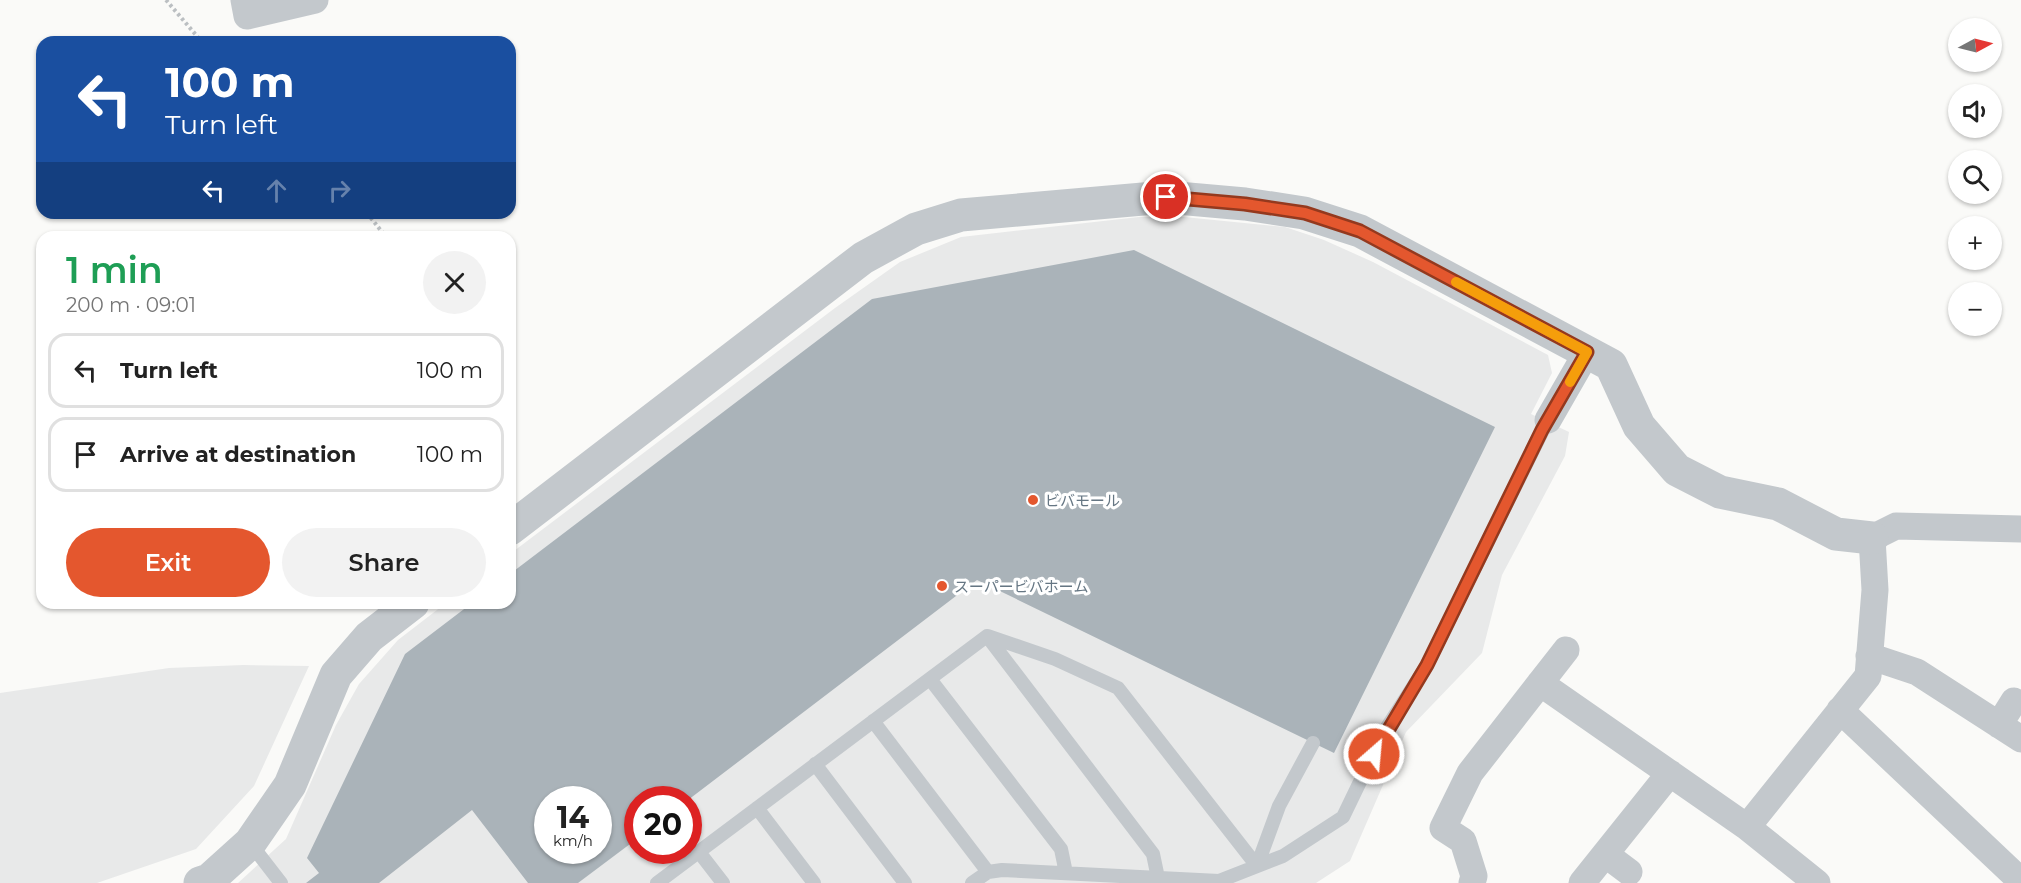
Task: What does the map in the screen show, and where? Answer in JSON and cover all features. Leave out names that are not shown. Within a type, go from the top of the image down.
[{"type":"street","points":[[244,0],[247,16],[315,0]]},
{"type":"street","points":[[516,524],[863,258],[916,229],[961,215],[1166,197],[1245,204],[1305,213],[1360,231],[1611,365],[1639,426],[1677,470],[1720,492],[1778,504],[1836,534],[1872,538],[1896,526],[2021,529]]},
{"type":"street","points":[[1548,420],[1587,352]]},
{"type":"street","points":[[1747,827],[1868,676],[1875,590],[1872,538]]},
{"type":"street","points":[[200,883],[209,880],[250,843],[290,785],[336,675],[369,636],[405,609]]},
{"type":"street","points":[[1472,883],[1474,876],[1463,841],[1443,828],[1470,773],[1566,650]]},
{"type":"street","points":[[1869,656],[1917,672],[2010,732],[2014,701]]},
{"type":"street","points":[[1540,683],[1747,827],[1817,883]]},
{"type":"street","points":[[1840,710],[2021,881]]},
{"type":"street","points":[[1582,883],[1670,773]]},
{"type":"street","points":[[1605,854],[1629,872]]},
{"type":"lane","points":[[972,883],[988,872],[1002,870],[1219,880],[1283,856],[1343,817],[1384,732],[1427,665],[1548,420]]},
{"type":"lane","points":[[987,636],[1055,659],[1118,688],[1257,866]]},
{"type":"lane","points":[[702,850],[987,636]]},
{"type":"lane","points":[[987,636],[1153,854],[1158,878]]},
{"type":"lane","points":[[930,678],[1061,849],[1066,873]]},
{"type":"lane","points":[[873,721],[988,872]]},
{"type":"lane","points":[[1257,866],[1279,807],[1313,743]]},
{"type":"lane","points":[[815,764],[904,883]]},
{"type":"lane","points":[[757,808],[814,883]]},
{"type":"lane","points":[[250,843],[281,883]]},
{"type":"lane","points":[[702,856],[723,883]]},
{"type":"lane","points":[[657,883],[683,864]]},
{"type":"path","points":[[166,0],[197,36]]},
{"type":"path","points":[[372,219],[381,231]]},
{"type":"shaded area","name":"ビバモール","points":[[1139,217],[1184,217],[1285,227],[1324,240],[1373,262],[1548,355],[1552,373],[1531,414],[1569,432],[1565,456],[1502,575],[1482,653],[1406,732],[1350,861],[1316,883],[238,883],[286,839],[336,725],[359,684],[398,640],[438,609],[516,609],[516,549],[835,308],[900,262],[961,237]]},
{"type":"shaded area","points":[[243,665],[309,666],[254,786],[196,849],[97,883],[0,883],[0,693],[169,668]]},
{"type":"building","name":"ビバモール","points":[[1134,250],[1495,427],[1334,753],[977,580],[702,789],[702,786],[624,786],[624,848],[612,858],[612,786],[534,786],[534,864],[603,864],[578,883],[528,883],[472,810],[379,883],[306,883],[319,873],[307,858],[405,654],[464,609],[516,609],[516,569],[872,299]]},
{"type":"slow traffic","points":[[1456,282],[1587,352],[1570,382]]},
{"type":"place","name":"ビバモール","points":[[1033,500]]},
{"type":"place","name":"スーパービバホーム","points":[[942,586]]},
{"type":"route","points":[[1166,197],[1245,204],[1305,213],[1360,231],[1587,352],[1542,430],[1427,665],[1384,732],[1374,754]]}]
